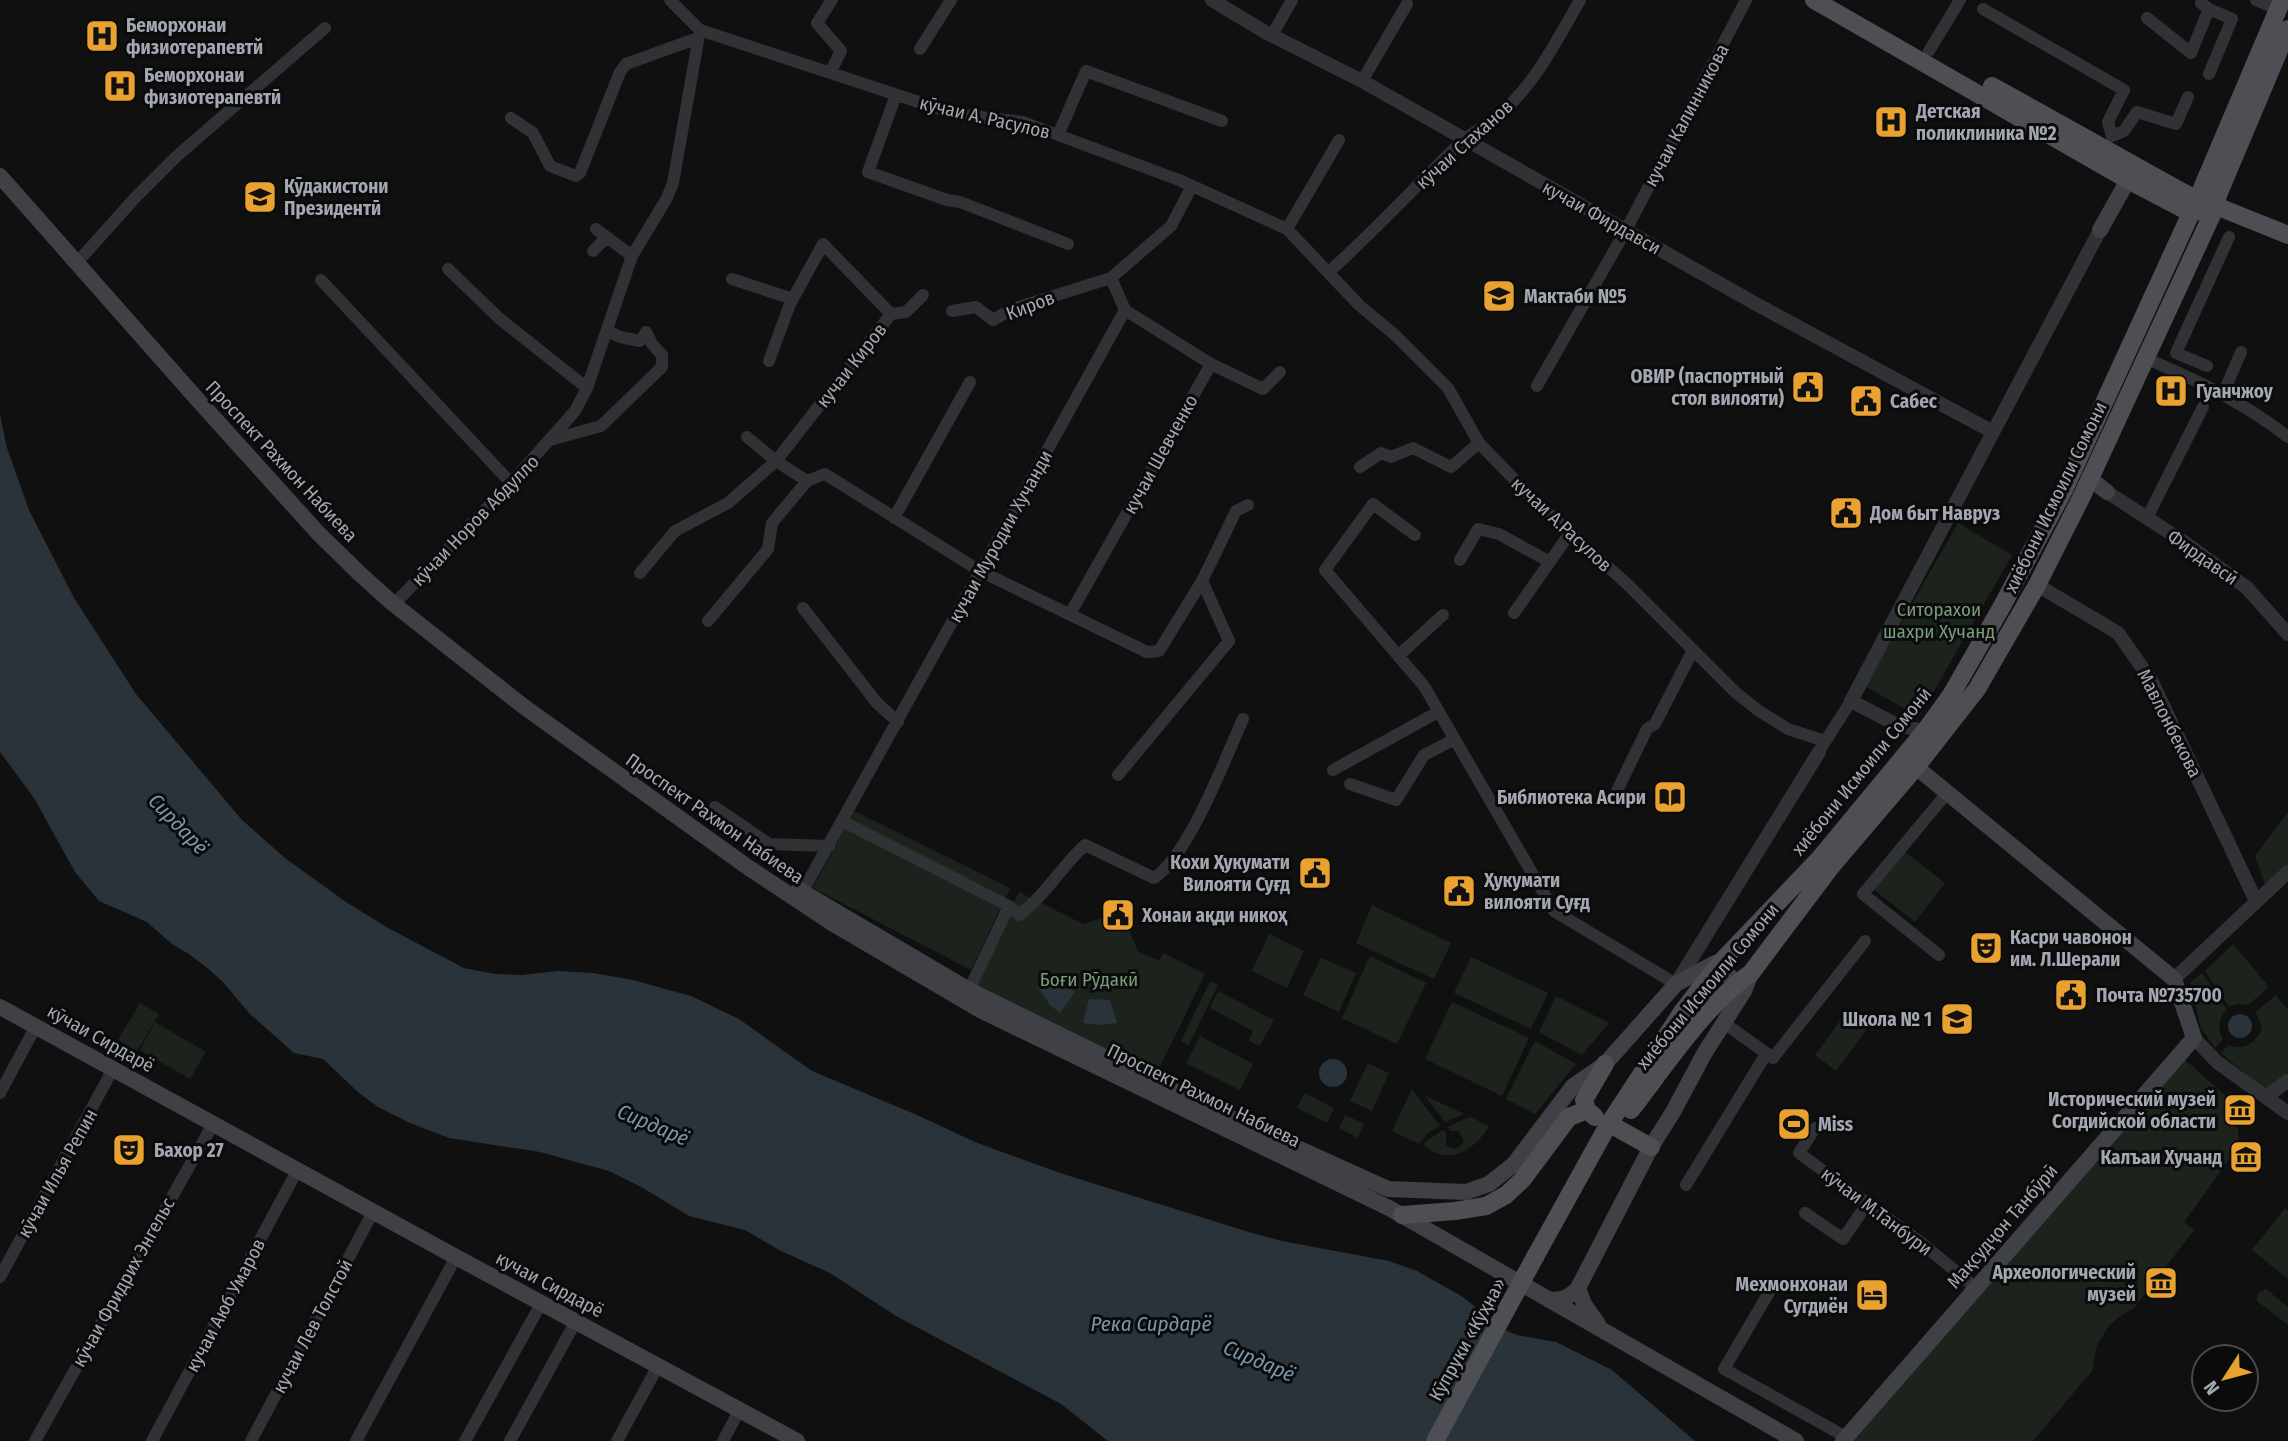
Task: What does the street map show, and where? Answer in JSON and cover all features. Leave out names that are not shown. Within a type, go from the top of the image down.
[{"type":"main road","points":[[1814,0],[2128,180],[2194,206],[2217,200],[2288,225]]},
{"type":"main road","points":[[1837,0],[1929,51],[2108,143],[2194,206]]},
{"type":"main road","points":[[2194,206],[2281,5]]},
{"type":"main road","name":"хиёбони Исмоили Сомони","points":[[1612,1128],[1683,1042],[1736,984],[1751,973],[1830,868],[1916,767],[1977,689],[2037,585],[2065,530],[2217,200],[2288,29]]},
{"type":"main road","name":"Проспект Рахмон Набиева","points":[[0,164],[322,527],[399,599],[491,672],[800,896],[860,926],[969,990],[1196,1102],[1388,1189],[1466,1192],[1489,1184],[1514,1164],[1573,1086],[1605,1064],[1676,984],[1711,964],[1719,964]]},
{"type":"main road","name":"Проспект Рахмон Набиева","points":[[0,176],[318,533],[391,602],[534,714],[800,896],[982,1011],[1402,1215],[1796,1441]]},
{"type":"main road","points":[[2100,230],[2128,180]]},
{"type":"main road","points":[[2217,200],[2288,235]]},
{"type":"main road","name":"хиёбони Исмоили Сомонӣ","points":[[1612,1128],[1682,1012],[1719,964],[1820,858],[1925,731],[1951,695],[2064,490],[2194,206]]},
{"type":"main road","points":[[2089,478],[2107,492]]},
{"type":"main road","points":[[2047,519],[2058,519],[2065,530]]},
{"type":"main road","points":[[1916,767],[2174,979],[2194,1038]]},
{"type":"main road","points":[[1719,964],[1736,984]]},
{"type":"main road","points":[[1549,1300],[1561,1300],[1571,1296],[1578,1288],[1651,1147],[1744,991],[1751,973]]},
{"type":"main road","name":"кӯчаи Сирдарё","points":[[0,1007],[214,1124]]},
{"type":"main road","name":"Мақсудҷон Танбӯрӣ","points":[[1845,1439],[2194,1038]]},
{"type":"main road","points":[[1605,1064],[1585,1096],[1587,1110],[1612,1128],[1651,1147]]},
{"type":"main road","points":[[1413,1190],[1402,1215],[1486,1206],[1506,1195],[1522,1180],[1569,1117],[1587,1110]]},
{"type":"main road","name":"кучаи Сирдарё","points":[[214,1124],[797,1441]]},
{"type":"main road","points":[[1540,1259],[1612,1128]]},
{"type":"main road","name":"Кӯпруки «Кӯҳна»","points":[[1434,1441],[1540,1259]]},
{"type":"main road","name":"Кӯпруки «Кӯҳна»","points":[[1446,1441],[1540,1259]]},
{"type":"main road","points":[[1578,1288],[1584,1304],[1605,1331]]},
{"type":"street","name":"кӯчаи А. Расулов","points":[[670,0],[699,34],[955,114],[1023,122],[1192,186],[1287,229],[1329,272]]},
{"type":"street","points":[[830,73],[841,51],[817,23],[832,0]]},
{"type":"street","points":[[920,49],[951,0]]},
{"type":"street","name":"кучаи Фирдавси","points":[[1212,0],[1272,35],[1362,81],[1756,304],[1993,432]]},
{"type":"street","points":[[1272,35],[1292,0]]},
{"type":"street","name":"кӯчаи Стаханов","points":[[1329,272],[1464,139],[1493,120],[1517,96],[1546,58],[1580,0]]},
{"type":"street","name":"кучаи Калинникова","points":[[1537,386],[1626,230],[1746,0]]},
{"type":"street","points":[[1929,51],[1960,0]]},
{"type":"street","points":[[2256,0],[2281,5]]},
{"type":"street","points":[[1362,81],[1406,4]]},
{"type":"street","points":[[2147,18],[2191,53],[2206,4],[2232,19],[2210,74]]},
{"type":"street","points":[[1983,9],[2124,90],[2108,122],[2108,143]]},
{"type":"street","points":[[82,257],[134,199],[178,156],[325,28]]},
{"type":"street","points":[[511,118],[533,133],[550,166],[576,176],[580,173],[620,72],[626,64],[699,34]]},
{"type":"street","name":"кӯчаи Норов Абдулло","points":[[399,599],[511,483],[575,411],[587,388],[608,331],[632,256],[667,198],[673,183],[699,34]]},
{"type":"street","points":[[1058,135],[1086,71],[1222,121]]},
{"type":"street","points":[[896,94],[868,172],[947,200],[960,202],[1068,244]]},
{"type":"street","points":[[2108,143],[2124,131],[2137,112],[2176,124],[2188,97]]},
{"type":"street","points":[[1287,229],[1339,140]]},
{"type":"street","points":[[1192,186],[1171,226],[1111,278],[1125,310],[1211,364],[1262,389],[1280,372]]},
{"type":"street","points":[[1415,535],[1373,504],[1325,570],[1424,686],[1554,911],[1676,984],[1851,701],[2100,230]]},
{"type":"street","points":[[593,251],[601,233],[632,256]]},
{"type":"street","points":[[2207,366],[2176,353],[2229,237]]},
{"type":"street","name":"кучаи Киров","points":[[640,573],[675,531],[728,503],[776,461],[891,314],[823,243],[793,299]]},
{"type":"street","points":[[448,269],[500,319],[587,388]]},
{"type":"street","name":"кучаи А.Расулов","points":[[1329,272],[1359,306],[1395,335],[1448,388],[1479,443],[1570,533],[1627,584],[1735,692],[1759,711],[1822,747]]},
{"type":"street","name":"Киров","points":[[952,311],[976,307],[993,320],[1013,309],[1111,278]]},
{"type":"street","points":[[732,279],[793,299],[769,362]]},
{"type":"street","points":[[321,280],[511,483]]},
{"type":"street","points":[[891,314],[906,312],[923,295]]},
{"type":"street","name":"кучаи Муродии Хучанди","points":[[800,896],[1125,310]]},
{"type":"street","name":"кӯчаи Норов Абдулло","points":[[550,440],[601,426],[662,367],[662,355],[646,332],[640,341],[620,337],[608,331]]},
{"type":"street","points":[[2223,394],[2241,352]]},
{"type":"street","points":[[2145,358],[2204,383],[2288,438]]},
{"type":"street","name":"кучаи Шевченко","points":[[1070,614],[1211,364]]},
{"type":"street","points":[[894,518],[970,382]]},
{"type":"street","points":[[2147,518],[2203,407]]},
{"type":"street","points":[[747,438],[807,481]]},
{"type":"street","points":[[1360,467],[1381,453],[1391,457],[1413,448],[1451,467],[1479,443]]},
{"type":"street","points":[[708,621],[768,549],[772,523],[807,481],[825,474],[980,571],[1147,652],[1159,651],[1242,508]]},
{"type":"street","name":"Фирдавсӣ","points":[[2107,492],[2247,588],[2288,634]]},
{"type":"street","points":[[1460,560],[1478,529],[1522,544],[1550,562]]},
{"type":"street","points":[[1514,613],[1570,533]]},
{"type":"street","points":[[1118,775],[1229,641],[1202,581]]},
{"type":"street","name":"Мавлонбекова","points":[[2037,585],[2118,633],[2151,680],[2256,901]]},
{"type":"street","points":[[803,608],[877,703],[898,722]]},
{"type":"street","points":[[1398,656],[1443,615]]},
{"type":"street","points":[[1613,799],[1647,729],[1655,724],[1693,650]]},
{"type":"street","points":[[1851,701],[1897,725],[1925,731]]},
{"type":"street","points":[[1333,770],[1438,712]]},
{"type":"street","points":[[842,821],[1009,906],[1018,915],[1031,906],[1085,845],[1154,878],[1163,873],[1175,859],[1200,813],[1243,719]]},
{"type":"street","points":[[1350,784],[1396,800],[1424,755],[1453,740]]},
{"type":"street","points":[[1939,956],[1863,894],[1947,793]]},
{"type":"street","points":[[715,807],[769,844],[829,846]]},
{"type":"street","points":[[2174,979],[2288,872]]},
{"type":"street","points":[[969,990],[1009,906]]},
{"type":"street","points":[[1724,1023],[1773,1058],[1865,941]]},
{"type":"street","points":[[0,1093],[36,1026]]},
{"type":"street","points":[[2194,1038],[2217,1062],[2288,1113]]},
{"type":"street","points":[[1686,1185],[1766,1054]]},
{"type":"street","name":"кӯчаи Илья Репин","points":[[0,1277],[113,1069]]},
{"type":"street","points":[[2267,1097],[2288,1081]]},
{"type":"street","name":"кӯчаи Фридрих Энгельс","points":[[34,1441],[214,1124]]},
{"type":"street","name":"кӯчаи М.Танбури","points":[[1815,1128],[1799,1153],[1919,1241],[1976,1287]]},
{"type":"street","name":"кучаи Аюб Умаров","points":[[152,1441],[291,1166]]},
{"type":"street","points":[[1805,1213],[1843,1238],[1867,1204]]},
{"type":"street","name":"кучаи Лев Толстой","points":[[251,1441],[373,1212]]},
{"type":"street","points":[[356,1441],[456,1257]]},
{"type":"street","points":[[1771,1289],[1724,1368],[1845,1439]]},
{"type":"street","points":[[465,1441],[542,1302]]},
{"type":"street","points":[[510,1441],[576,1321]]},
{"type":"street","points":[[617,1441],[658,1366]]},
{"type":"street","points":[[723,1441],[740,1409]]},
{"type":"green space","name":"Ситорахои шахри Хучанд","points":[[1958,523],[2012,555],[1919,717],[1865,686]]},
{"type":"green space","points":[[854,811],[1010,888],[971,970],[813,888]]},
{"type":"green space","points":[[2288,812],[2288,872],[2267,890],[2255,856]]},
{"type":"green space","points":[[1903,850],[1945,883],[1915,922],[1873,889]]},
{"type":"green space","name":"Боғи Рӯдакӣ","points":[[1019,892],[1083,924],[1105,917],[1128,928],[1138,951],[1159,961],[1163,953],[1205,974],[1156,1075],[973,985]]},
{"type":"green space","points":[[1372,905],[1451,943],[1434,979],[1356,943]]},
{"type":"green space","points":[[1269,934],[1304,951],[1287,988],[1252,971]]},
{"type":"green space","points":[[2233,944],[2269,987],[2248,1005],[2237,1004],[2229,1007],[2205,971]]},
{"type":"green space","points":[[1370,956],[1426,983],[1397,1044],[1342,1018]]},
{"type":"green space","points":[[1471,957],[1548,993],[1531,1029],[1454,993]]},
{"type":"green space","points":[[1321,958],[1356,973],[1339,1012],[1303,995]]},
{"type":"green space","points":[[2202,973],[2227,1009],[2219,1024],[2223,1039],[2215,1048],[2201,1028],[2190,983]]},
{"type":"green space","points":[[1210,981],[1218,985],[1189,1045],[1181,1041]]},
{"type":"green space","points":[[1218,991],[1274,1020],[1260,1046],[1249,1041],[1253,1031],[1210,1008]]},
{"type":"green space","points":[[2276,995],[2288,1010],[2288,1073],[2272,1087],[2264,1089],[2221,1053],[2229,1045],[2245,1046],[2257,1038],[2262,1028],[2256,1012]]},
{"type":"green space","points":[[1556,996],[1609,1023],[1582,1055],[1539,1032]]},
{"type":"green space","points":[[1452,1002],[1529,1038],[1502,1096],[1425,1059]]},
{"type":"green space","points":[[140,1003],[159,1014],[137,1051],[118,1040]]},
{"type":"green space","points":[[1849,1009],[1870,1025],[1836,1071],[1815,1055]]},
{"type":"green space","points":[[155,1022],[206,1052],[190,1079],[140,1050]]},
{"type":"green space","points":[[1200,1036],[1253,1064],[1240,1090],[1186,1063]]},
{"type":"green space","points":[[1535,1041],[1576,1064],[1535,1114],[1506,1099]]},
{"type":"green space","points":[[2183,1058],[2236,1105],[2239,1146],[2184,1222],[2194,1230],[2134,1308],[2109,1326],[2097,1345],[2092,1371],[2033,1441],[1854,1441]]},
{"type":"green space","points":[[1368,1063],[1389,1073],[1372,1111],[1350,1101]]},
{"type":"green space","points":[[1412,1089],[1440,1126],[1428,1133],[1419,1144],[1392,1131]]},
{"type":"green space","points":[[1304,1093],[1334,1108],[1327,1123],[1297,1108]]},
{"type":"green space","points":[[1424,1095],[1464,1114],[1445,1122]]},
{"type":"green space","points":[[1345,1115],[1364,1124],[1358,1138],[1339,1128]]},
{"type":"green space","points":[[1470,1117],[1489,1126],[1476,1142],[1461,1153],[1443,1155],[1424,1145],[1443,1130],[1446,1133],[1446,1145],[1454,1149],[1462,1145],[1464,1141],[1459,1131],[1450,1131],[1447,1127]]},
{"type":"green space","points":[[2285,1208],[2288,1211],[2288,1279],[2252,1250]]},
{"type":"green space","points":[[2266,1289],[2288,1307],[2288,1325],[2257,1301],[2258,1293]]},
{"type":"water","name":"Река Сирдарё","points":[[0,415],[7,448],[29,510],[74,598],[136,694],[242,820],[285,858],[346,902],[388,928],[464,968],[495,974],[522,975],[558,971],[593,973],[633,980],[691,996],[739,1019],[812,1071],[975,1142],[1060,1173],[1252,1233],[1389,1261],[1417,1271],[1463,1297],[1502,1329],[1517,1335],[1556,1342],[1612,1370],[1695,1441],[1108,1441],[1061,1404],[896,1316],[830,1273],[781,1251],[745,1230],[689,1216],[609,1171],[540,1152],[449,1138],[378,1107],[323,1059],[294,1053],[250,1014],[222,981],[147,922],[99,901],[75,872],[34,798],[0,752]]},
{"type":"water","points":[[1062,976],[1075,992],[1060,1013],[1050,1005],[1037,987]]},
{"type":"water","points":[[1089,999],[1110,1000],[1117,1023],[1083,1023]]},
{"type":"water","points":[[2240,1014],[2249,1017],[2252,1026],[2249,1035],[2240,1038],[2231,1035],[2228,1026],[2231,1017]]},
{"type":"water","points":[[1333,1059],[1343,1063],[1347,1073],[1343,1083],[1333,1087],[1323,1083],[1319,1073],[1323,1063]]},
{"type":"place","name":"Беморхонаи физиотерапевтй","points":[[102,36]]},
{"type":"place","name":"Беморхонаи физиотерапевтӣ","points":[[120,86]]},
{"type":"place","name":"Детская поликлиника №2","points":[[1891,122]]},
{"type":"place","name":"Кӯдакистони Президентӣ","points":[[260,197]]},
{"type":"place","name":"Мактаби №5","points":[[1499,296]]},
{"type":"place","name":"ОВИР (паспортный стол вилояти)","points":[[1808,387]]},
{"type":"place","name":"Гуанчжоу","points":[[2171,391]]},
{"type":"place","name":"Сабес","points":[[1866,401]]},
{"type":"place","name":"Дом быт Навруз","points":[[1846,513]]},
{"type":"place","name":"Библиотека Асири","points":[[1670,797]]},
{"type":"place","name":"Кохи Ҳукумати Вилояти Суғд","points":[[1315,873]]},
{"type":"place","name":"Ҳукумати вилояти Суғд","points":[[1459,891]]},
{"type":"place","name":"Хонаи ақди никоҳ","points":[[1118,915]]},
{"type":"place","name":"Касри чавонон им. Л.Шерали","points":[[1986,948]]},
{"type":"place","name":"Почта №735700","points":[[2071,995]]},
{"type":"place","name":"Школа № 1","points":[[1957,1019]]},
{"type":"place","name":"Исторический музей Согдийской области","points":[[2240,1110]]},
{"type":"place","name":"Miss","points":[[1794,1124]]},
{"type":"place","name":"Бахор 27","points":[[129,1150]]},
{"type":"place","name":"Калъаи Хучанд","points":[[2246,1157]]},
{"type":"place","name":"Археологический музей","points":[[2161,1283]]},
{"type":"place","name":"Мехмонхонаи Сугдиён","points":[[1872,1295]]},
{"type":"water label","name":"Сирдарё","points":[[178,824]]},
{"type":"water label","name":"Сирдарё","points":[[653,1125]]},
{"type":"water label","name":"Сирдарё","points":[[1259,1361]]}]
